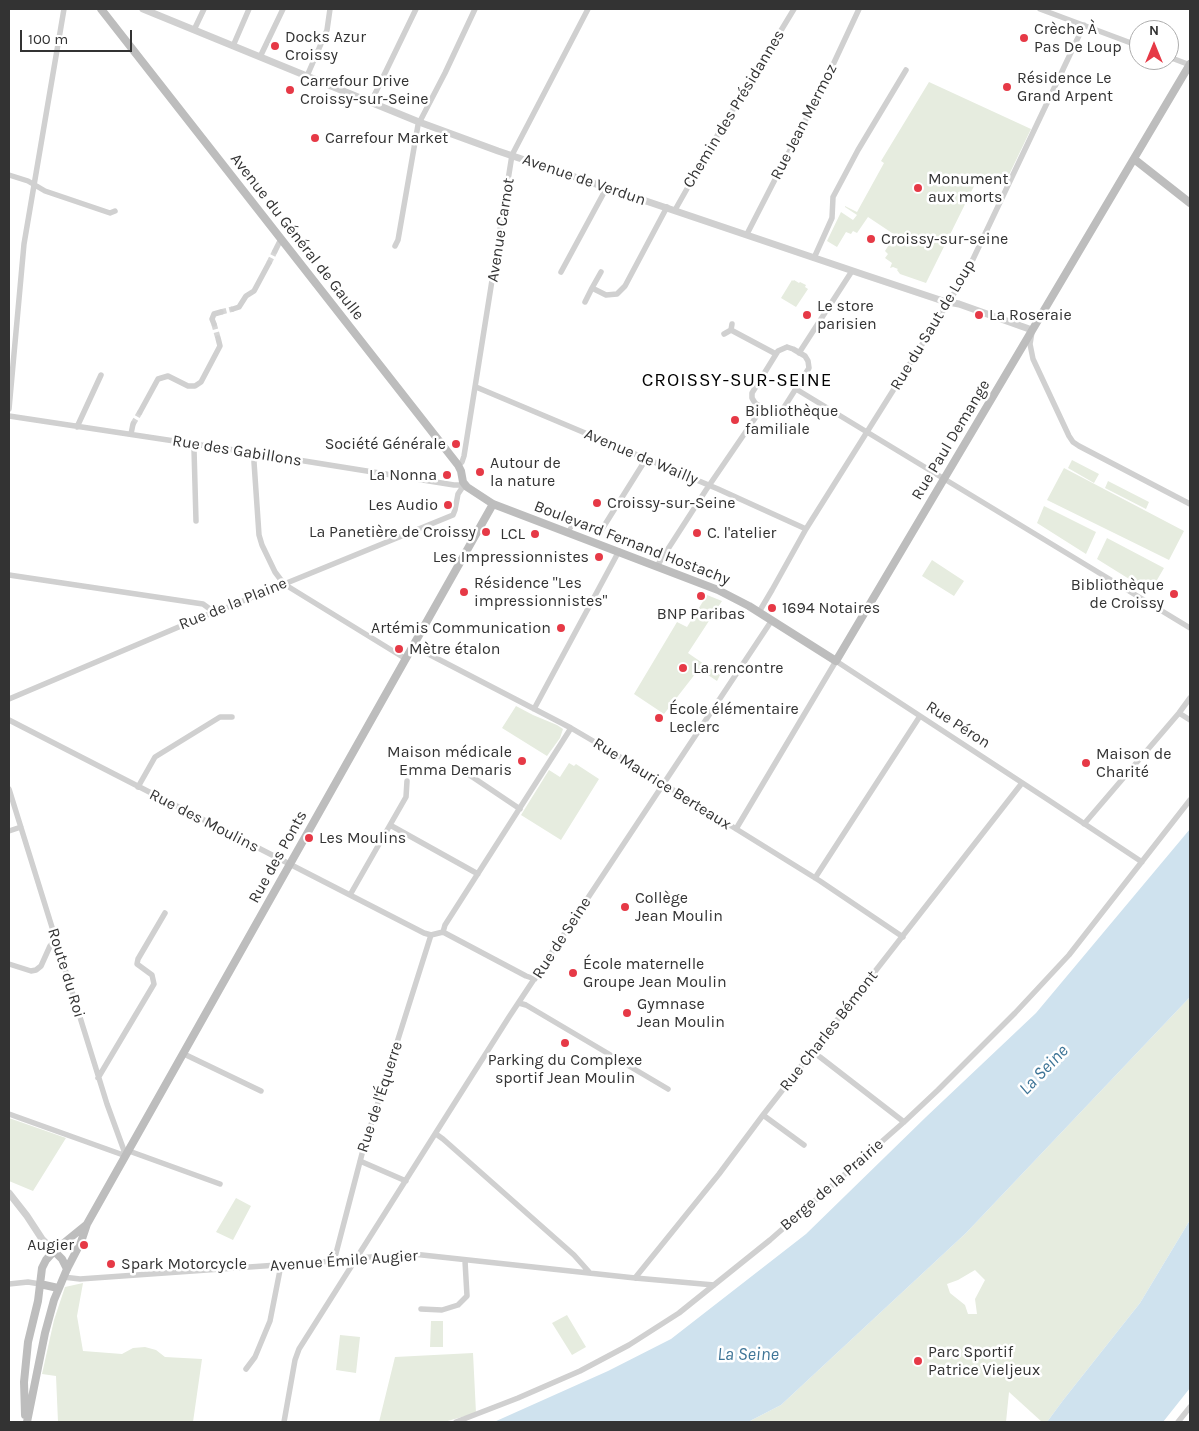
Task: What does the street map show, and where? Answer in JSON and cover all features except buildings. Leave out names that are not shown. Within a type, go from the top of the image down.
[{"type":"main road","name":"Avenue du Général de Gaulle","points":[[101,9],[458,465],[462,471],[464,485]]},
{"type":"main road","name":"Rue Paul Demange","points":[[836,661],[1190,65]]},
{"type":"main road","points":[[1134,159],[1190,203]]},
{"type":"main road","name":"Boulevard Fernand Hostachy","points":[[464,485],[493,504],[718,590],[759,612]]},
{"type":"main road","name":"Rue des Ponts","points":[[58,1288],[81,1242],[87,1224],[493,504]]},
{"type":"main road","name":"Rue Péron","points":[[759,612],[836,661]]},
{"type":"main road","name":"Rue des Ponts","points":[[40,1284],[42,1268],[46,1260],[87,1224]]},
{"type":"main road","points":[[54,1251],[62,1259],[67,1269]]},
{"type":"main road","points":[[40,1284],[58,1288],[45,1333],[26,1422],[24,1382],[28,1342],[38,1302],[40,1284]]},
{"type":"street","points":[[9,409],[24,244],[64,9]]},
{"type":"street","name":"Avenue de Verdun","points":[[143,9],[420,122],[852,271],[943,301],[950,301],[1032,330]]},
{"type":"street","points":[[194,30],[204,9]]},
{"type":"street","points":[[233,46],[249,9]]},
{"type":"street","points":[[260,56],[283,9]]},
{"type":"street","points":[[307,76],[327,30],[330,9]]},
{"type":"street","points":[[371,102],[416,9]]},
{"type":"street","points":[[395,246],[398,240],[418,125],[475,9]]},
{"type":"street","name":"Avenue Carnot","points":[[458,465],[462,462],[464,456],[512,155],[588,9]]},
{"type":"street","name":"Chemin des Présidannes","points":[[675,210],[793,9]]},
{"type":"street","name":"Rue Jean Mermoz","points":[[747,234],[824,84],[859,9]]},
{"type":"street","points":[[1040,9],[1129,42]]},
{"type":"street","name":"Rue du Saut de Loup","points":[[759,612],[806,529],[966,276],[1084,25]]},
{"type":"street","points":[[814,258],[832,218],[833,197],[858,150],[906,70]]},
{"type":"street","points":[[9,175],[28,181],[45,191],[110,213],[115,211]]},
{"type":"street","points":[[561,272],[607,187]]},
{"type":"street","points":[[592,288],[606,295],[618,294],[625,286],[667,207]]},
{"type":"street","points":[[275,251],[281,239]]},
{"type":"street","points":[[233,309],[239,307],[246,296],[254,291],[269,263]]},
{"type":"street","points":[[799,353],[852,271]]},
{"type":"street","points":[[585,302],[601,272]]},
{"type":"street","points":[[214,324],[212,319],[214,314],[221,312]]},
{"type":"street","points":[[724,334],[732,327],[776,354]]},
{"type":"street","points":[[1032,330],[1031,354],[1073,442],[1190,504]]},
{"type":"street","points":[[140,412],[158,379],[168,376],[188,386],[195,386],[201,382],[220,346],[218,338]]},
{"type":"street","points":[[781,348],[791,348],[799,353],[806,358],[809,367],[783,409],[780,412],[771,413],[756,404],[753,400],[752,391],[781,348]]},
{"type":"street","points":[[77,427],[101,374]]},
{"type":"street","name":"Avenue de Wailly","points":[[476,387],[806,529]]},
{"type":"street","points":[[796,389],[1190,628]]},
{"type":"street","points":[[657,566],[762,408]]},
{"type":"street","name":"Rue des Gabillons","points":[[9,416],[464,485]]},
{"type":"street","points":[[131,434],[133,424]]},
{"type":"street","points":[[196,445],[194,449],[196,521]]},
{"type":"street","points":[[257,454],[254,462],[259,535],[275,572],[284,584],[406,659]]},
{"type":"street","points":[[599,534],[646,459]]},
{"type":"street","name":"Rue de la Plaine","points":[[9,699],[214,612],[453,515],[458,494],[464,485]]},
{"type":"street","points":[[568,532],[575,521]]},
{"type":"street","points":[[534,709],[619,552]]},
{"type":"street","points":[[9,575],[203,604],[214,612]]},
{"type":"street","name":"Rue de Seine","points":[[284,1422],[295,1360],[299,1349],[519,1003],[772,620]]},
{"type":"street","name":"Rue Maurice Berteaux","points":[[413,646],[571,728],[664,783],[903,936]]},
{"type":"street","name":"Rue Péron","points":[[836,661],[1142,862]]},
{"type":"street","name":"Rue Paul Demange","points":[[736,829],[836,661]]},
{"type":"street","points":[[1084,824],[1190,698]]},
{"type":"street","points":[[1179,713],[1190,720]]},
{"type":"street","points":[[815,878],[920,716]]},
{"type":"street","points":[[138,787],[155,757],[220,717],[232,717]]},
{"type":"street","name":"Rue des Moulins","points":[[9,720],[424,933],[432,935]]},
{"type":"street","points":[[443,932],[445,925],[571,728]]},
{"type":"street","points":[[464,770],[520,809]]},
{"type":"street","points":[[350,895],[406,797],[407,781]]},
{"type":"street","name":"Rue Charles Bémont","points":[[635,1278],[719,1174],[1022,784]]},
{"type":"street","name":"Route du Roi","points":[[9,789],[106,1104],[127,1153]]},
{"type":"street","name":"Berge de la Prairie","points":[[456,1422],[580,1371],[629,1345],[679,1313],[770,1240],[904,1122],[959,1069],[1069,955],[1190,800]]},
{"type":"street","points":[[390,825],[478,874]]},
{"type":"street","points":[[9,831],[21,827]]},
{"type":"street","points":[[98,1078],[154,984],[152,975],[137,964],[138,959],[165,913]]},
{"type":"street","points":[[432,935],[443,932],[535,980]]},
{"type":"street","name":"Rue de l'Équerre","points":[[334,1261],[360,1160],[432,935]]},
{"type":"street","points":[[9,964],[31,971],[36,970],[41,966],[50,946],[56,940]]},
{"type":"street","points":[[519,1003],[526,1005],[668,1089]]},
{"type":"street","points":[[812,1052],[904,1122]]},
{"type":"street","points":[[184,1054],[261,1091]]},
{"type":"street","points":[[9,1114],[220,1184]]},
{"type":"street","points":[[763,1115],[804,1145]]},
{"type":"street","points":[[436,1134],[574,1255],[590,1273]]},
{"type":"street","points":[[360,1160],[406,1181]]},
{"type":"street","points":[[9,1193],[42,1239],[54,1251]]},
{"type":"street","name":"Avenue Émile Augier","points":[[63,1277],[80,1279],[413,1254],[465,1261],[714,1285]]},
{"type":"street","points":[[421,1309],[442,1310],[458,1305],[467,1296],[465,1261]]},
{"type":"street","points":[[246,1369],[255,1357],[270,1321],[281,1265]]},
{"type":"street","points":[[9,1284],[28,1282],[40,1284]]},
{"type":"street","points":[[1178,1422],[1190,1407]]},
{"type":"shaded area","points":[[929,82],[1031,129],[1007,179],[996,174],[993,180],[980,174],[926,283],[900,274],[898,269],[890,268],[892,263],[885,258],[888,254],[885,251],[895,235],[868,217],[857,233],[853,231],[851,234],[846,232],[837,247],[827,241],[841,212],[853,220],[857,215],[845,206],[857,212],[884,163],[881,161]]},
{"type":"shaded area","points":[[792,280],[806,285],[805,287],[808,289],[796,307],[781,298]]},
{"type":"shaded area","points":[[1072,460],[1099,474],[1094,483],[1068,468]]},
{"type":"shaded area","points":[[1064,468],[1184,531],[1169,560],[1047,500]]},
{"type":"shaded area","points":[[1108,481],[1149,502],[1146,509],[1105,488]]},
{"type":"shaded area","points":[[1044,506],[1096,532],[1086,554],[1037,523]]},
{"type":"shaded area","points":[[1107,538],[1164,568],[1150,592],[1097,559]]},
{"type":"shaded area","points":[[932,560],[964,581],[954,596],[922,576]]},
{"type":"shaded area","points":[[707,595],[722,601],[688,653],[720,675],[717,681],[699,669],[664,714],[634,694],[677,622],[687,627]]},
{"type":"shaded area","points":[[516,706],[563,729],[560,738],[547,756],[502,728]]},
{"type":"shaded area","points":[[569,763],[574,766],[576,764],[599,779],[561,840],[521,815],[549,770],[560,777]]},
{"type":"shaded area","points":[[1190,997],[1190,1220],[1140,1303],[1047,1422],[1042,1422],[1009,1392],[1006,1422],[748,1422],[781,1405],[966,1233]],"holes":[[[975,1270],[985,1280],[975,1299],[977,1314],[968,1314],[965,1305],[950,1293],[947,1284]]]},
{"type":"shaded area","points":[[9,1118],[66,1138],[33,1191],[9,1181]]},
{"type":"shaded area","points":[[236,1198],[251,1206],[233,1240],[216,1232]]},
{"type":"shaded area","points":[[83,1283],[77,1316],[83,1351],[122,1354],[133,1348],[145,1347],[156,1350],[165,1357],[202,1359],[193,1422],[58,1422],[56,1376],[42,1374],[54,1320],[65,1287]]},
{"type":"shaded area","points":[[567,1315],[586,1347],[572,1355],[552,1323]]},
{"type":"shaded area","points":[[431,1321],[443,1321],[443,1347],[430,1347]]},
{"type":"shaded area","points":[[340,1335],[360,1337],[356,1373],[336,1370]]},
{"type":"shaded area","points":[[473,1353],[476,1413],[444,1422],[379,1422],[395,1357]]},
{"type":"water","name":"La Seine","points":[[1190,829],[1190,997],[966,1233],[781,1405],[748,1422],[494,1422],[608,1371],[671,1339],[806,1234],[1036,1013]]},
{"type":"water","points":[[1190,1220],[1190,1388],[1163,1422],[1047,1422],[1140,1303]]},
{"type":"tunnel","points":[[269,263],[275,251]]},
{"type":"tunnel","points":[[221,312],[233,309]]},
{"type":"tunnel","points":[[214,324],[218,338]]},
{"type":"tunnel","points":[[133,424],[140,412]]},
{"type":"place","name":"Crèche À Pas De Loup","points":[[1024,38]]},
{"type":"place","name":"Docks Azur Croissy","points":[[275,46]]},
{"type":"place","name":"Résidence Le Grand Arpent","points":[[1007,87]]},
{"type":"place","name":"Carrefour Drive Croissy-sur-Seine","points":[[290,90]]},
{"type":"place","name":"Carrefour Market","points":[[315,138]]},
{"type":"place","name":"Monument aux morts","points":[[918,188]]},
{"type":"place","name":"Croissy-sur-seine","points":[[871,239]]},
{"type":"place","name":"Le store parisien","points":[[807,315]]},
{"type":"place","name":"La Roseraie","points":[[979,315]]},
{"type":"place","name":"Bibliothèque familiale","points":[[735,420]]},
{"type":"place","name":"Société Générale","points":[[456,444]]},
{"type":"place","name":"Autour de la nature","points":[[480,472]]},
{"type":"place","name":"La Nonna","points":[[447,475]]},
{"type":"place","name":"Croissy-sur-Seine","points":[[597,503]]},
{"type":"place","name":"Les Audio","points":[[448,505]]},
{"type":"place","name":"La Panetière de Croissy","points":[[486,532]]},
{"type":"place","name":"C. l'atelier","points":[[697,533]]},
{"type":"place","name":"LCL","points":[[535,534]]},
{"type":"place","name":"Les Impressionnistes","points":[[599,557]]},
{"type":"place","name":"Résidence \"Les impressionnistes\"","points":[[464,592]]},
{"type":"place","name":"Bibliothèque de Croissy","points":[[1174,594]]},
{"type":"place","name":"BNP Paribas","points":[[701,596]]},
{"type":"place","name":"1694 Notaires","points":[[772,608]]},
{"type":"place","name":"Artémis Communication","points":[[561,628]]},
{"type":"place","name":"Mètre étalon","points":[[399,649]]},
{"type":"place","name":"La rencontre","points":[[683,668]]},
{"type":"place","name":"École élémentaire Leclerc","points":[[659,718]]},
{"type":"place","name":"Maison médicale Emma Demaris","points":[[522,761]]},
{"type":"place","name":"Maison de Charité","points":[[1086,763]]},
{"type":"place","name":"Les Moulins","points":[[309,838]]},
{"type":"place","name":"Collège Jean Moulin","points":[[625,907]]},
{"type":"place","name":"École maternelle Groupe Jean Moulin","points":[[573,973]]},
{"type":"place","name":"Gymnase Jean Moulin","points":[[627,1013]]},
{"type":"place","name":"Parking du Complexe sportif Jean Moulin","points":[[565,1043]]},
{"type":"place","name":"Augier","points":[[84,1245]]},
{"type":"place","name":"Spark Motorcycle","points":[[111,1264]]},
{"type":"place","name":"Parc Sportif Patrice Vieljeux","points":[[918,1361]]},
{"type":"district","name":"CROISSY-SUR-SEINE","points":[[737,381]]}]
